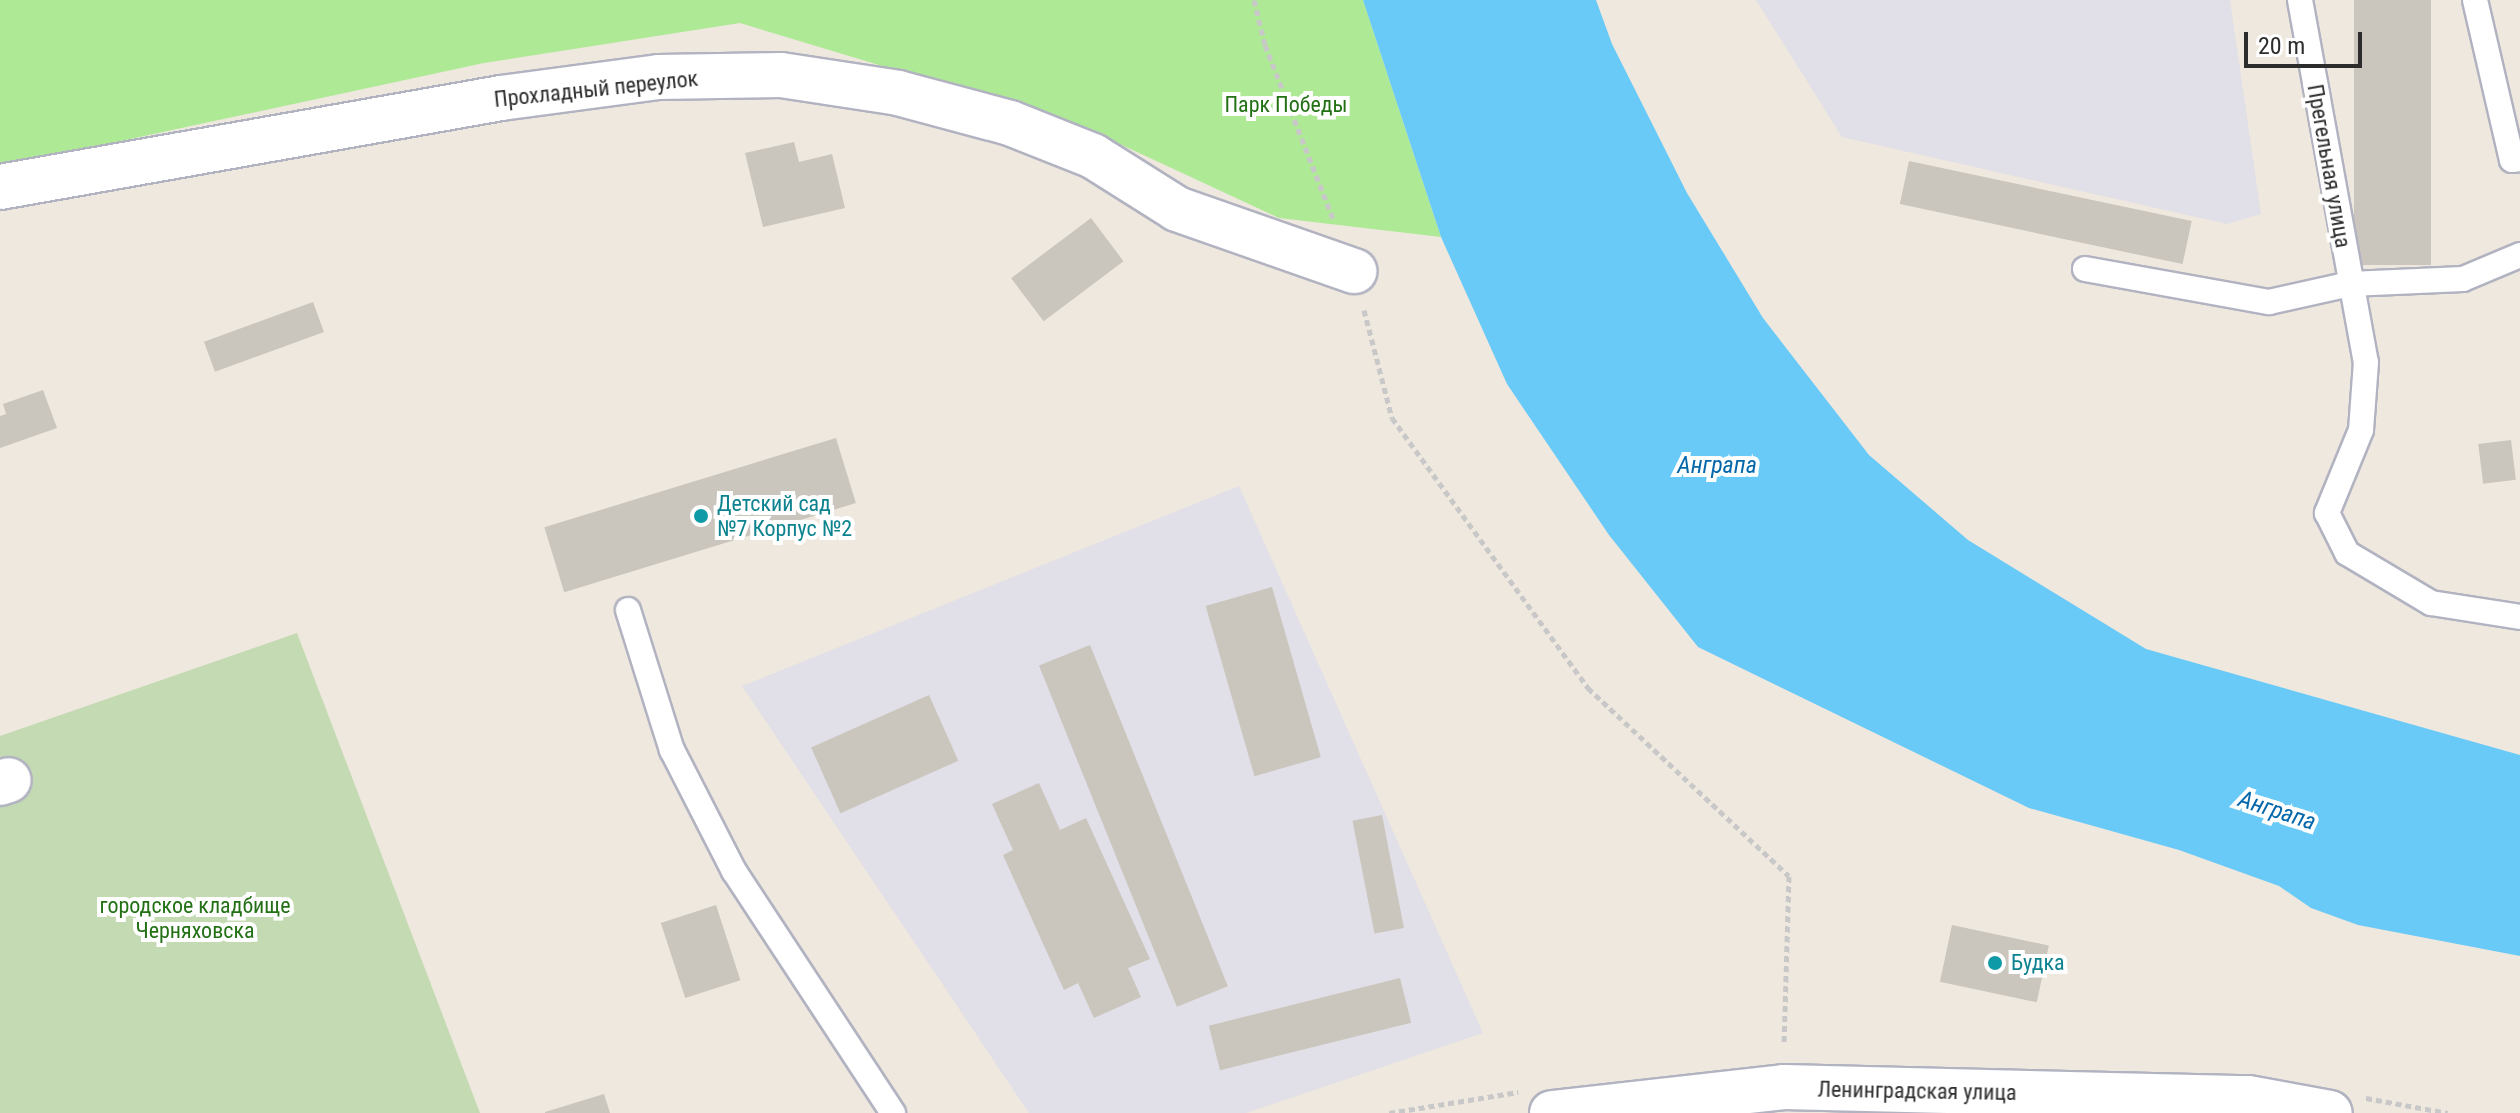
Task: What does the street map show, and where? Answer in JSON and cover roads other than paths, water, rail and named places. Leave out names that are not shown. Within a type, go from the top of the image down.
[{"type":"street","name":"Прохладный переулок","points":[[0,187],[501,98],[659,77],[781,75],[898,93],[1010,123],[1093,156],[1177,209],[1354,271]]},
{"type":"street","name":"Ленинградская улица","points":[[1552,1113],[1784,1087],[1881,1102],[2248,1098],[2330,1113]]},
{"type":"lane","name":"Прегельная улица","points":[[2300,0],[2366,362],[2361,430],[2327,513],[2347,553],[2431,603],[2520,617]]},
{"type":"lane","points":[[2475,0],[2512,160],[2520,159]]},
{"type":"lane","points":[[2085,269],[2269,302],[2350,284],[2463,279],[2520,255]]},
{"type":"lane","points":[[628,610],[672,750],[734,871],[893,1113]]},
{"type":"water","name":"Анграпа","points":[[1363,0],[1596,0],[1612,44],[1687,193],[1763,318],[1869,455],[1968,540],[2146,649],[2520,755],[2520,956],[2358,925],[2311,908],[2279,886],[2179,850],[2029,808],[1698,647],[1609,535],[1507,384],[1441,237]]},
{"type":"place","name":"Детский сад №7 Корпус №2","points":[[701,516]]},
{"type":"place","name":"Будка","points":[[1995,963]]},
{"type":"park label","name":"Парк Победы","points":[[1286,105]]},
{"type":"park label","name":"городское кладбище Черняховска","points":[[195,918]]}]
